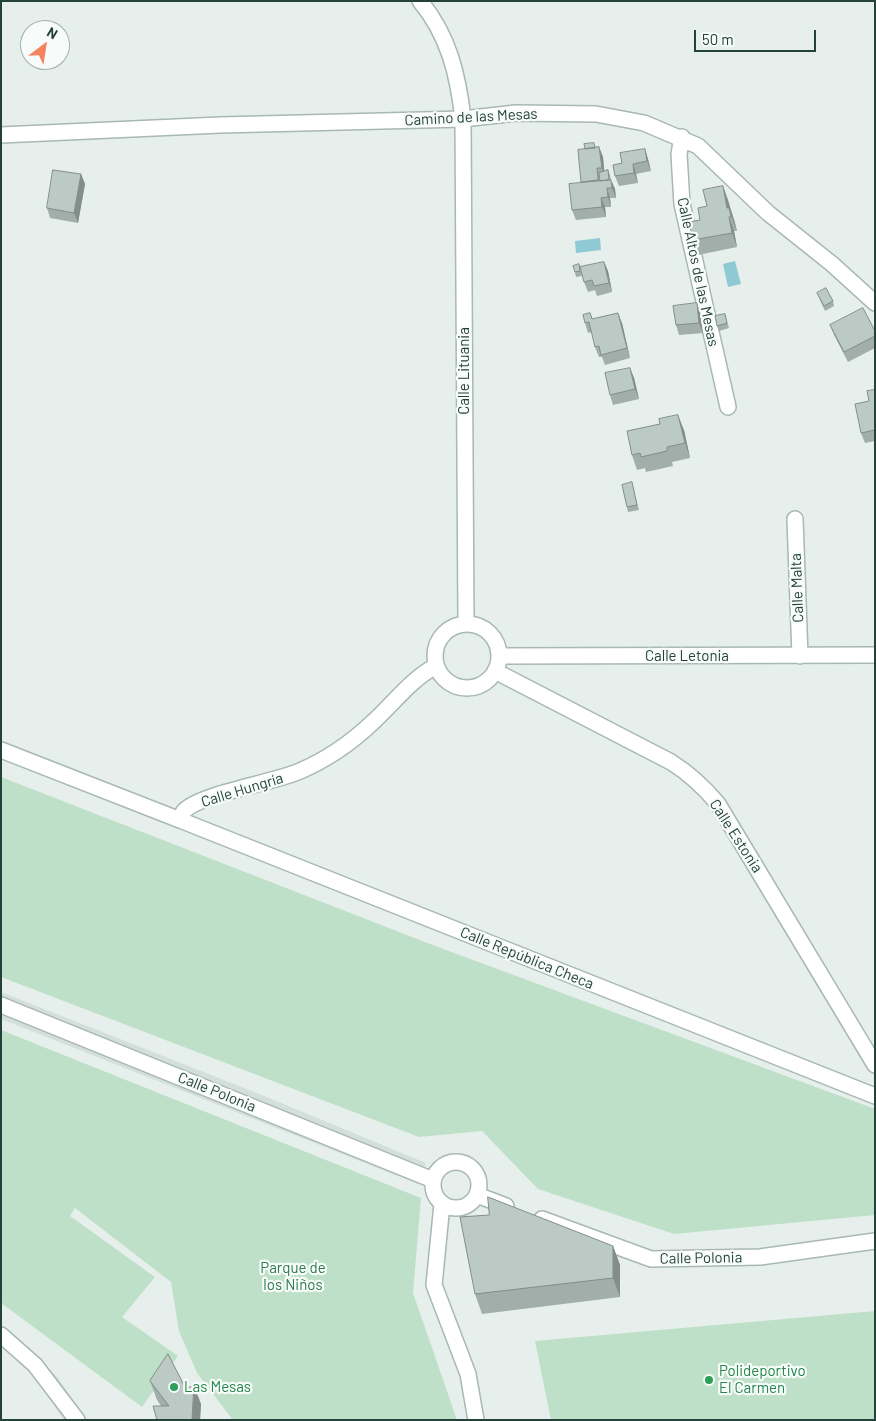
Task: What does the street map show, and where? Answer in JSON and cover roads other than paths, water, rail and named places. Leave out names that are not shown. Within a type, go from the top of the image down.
[{"type":"street","name":"Calle Lituania","points":[[420,1],[438,24],[447,43],[459,83],[463,119],[466,624]]},
{"type":"street","name":"Camino de las Mesas","points":[[1,134],[220,125],[463,119],[516,113],[596,114],[644,123],[682,137],[712,157],[768,213],[832,264],[875,303]]},
{"type":"street","name":"Calle Altos de las Mesas","points":[[682,137],[679,154],[682,204],[728,407]]},
{"type":"street","name":"Calle Malta","points":[[795,519],[800,656]]},
{"type":"street","points":[[466,624],[476,626],[489,634],[497,646],[497,664],[480,685],[465,688],[449,683],[436,666],[435,652],[440,638],[456,626],[466,624]]},
{"type":"street","name":"Calle Letonia","points":[[497,664],[875,655]]},
{"type":"street","name":"Calle Estonia","points":[[497,664],[671,762],[690,774],[704,788],[723,812],[875,1065]]},
{"type":"street","name":"Calle Hungría","points":[[180,820],[183,813],[191,806],[220,794],[283,778],[340,749],[374,721],[409,686],[436,666]]},
{"type":"street","points":[[1,750],[180,820]]},
{"type":"street","name":"Calle República Checa","points":[[180,820],[875,1096]]},
{"type":"street","name":"Calle Polonia","points":[[1,1005],[433,1180]]},
{"type":"street","points":[[448,1163],[463,1163],[475,1172],[478,1180],[477,1195],[468,1205],[461,1208],[442,1204],[434,1193],[433,1180],[436,1172],[448,1163]]},
{"type":"street","name":"Calle Polonia","points":[[477,1195],[651,1259],[760,1257],[875,1242]]},
{"type":"street","points":[[442,1204],[434,1285],[468,1374],[476,1420]]},
{"type":"street","points":[[1,1335],[35,1365],[77,1420]]},
{"type":"water","points":[[600,238],[601,250],[576,253],[575,241]]},
{"type":"water","points":[[735,261],[741,284],[728,287],[723,264]]},
{"type":"place","name":"Polideportivo El Carmen","points":[[709,1380]]},
{"type":"place","name":"Las Mesas","points":[[174,1387]]},
{"type":"park label","name":"Parque de los Niños","points":[[293,1276]]}]
